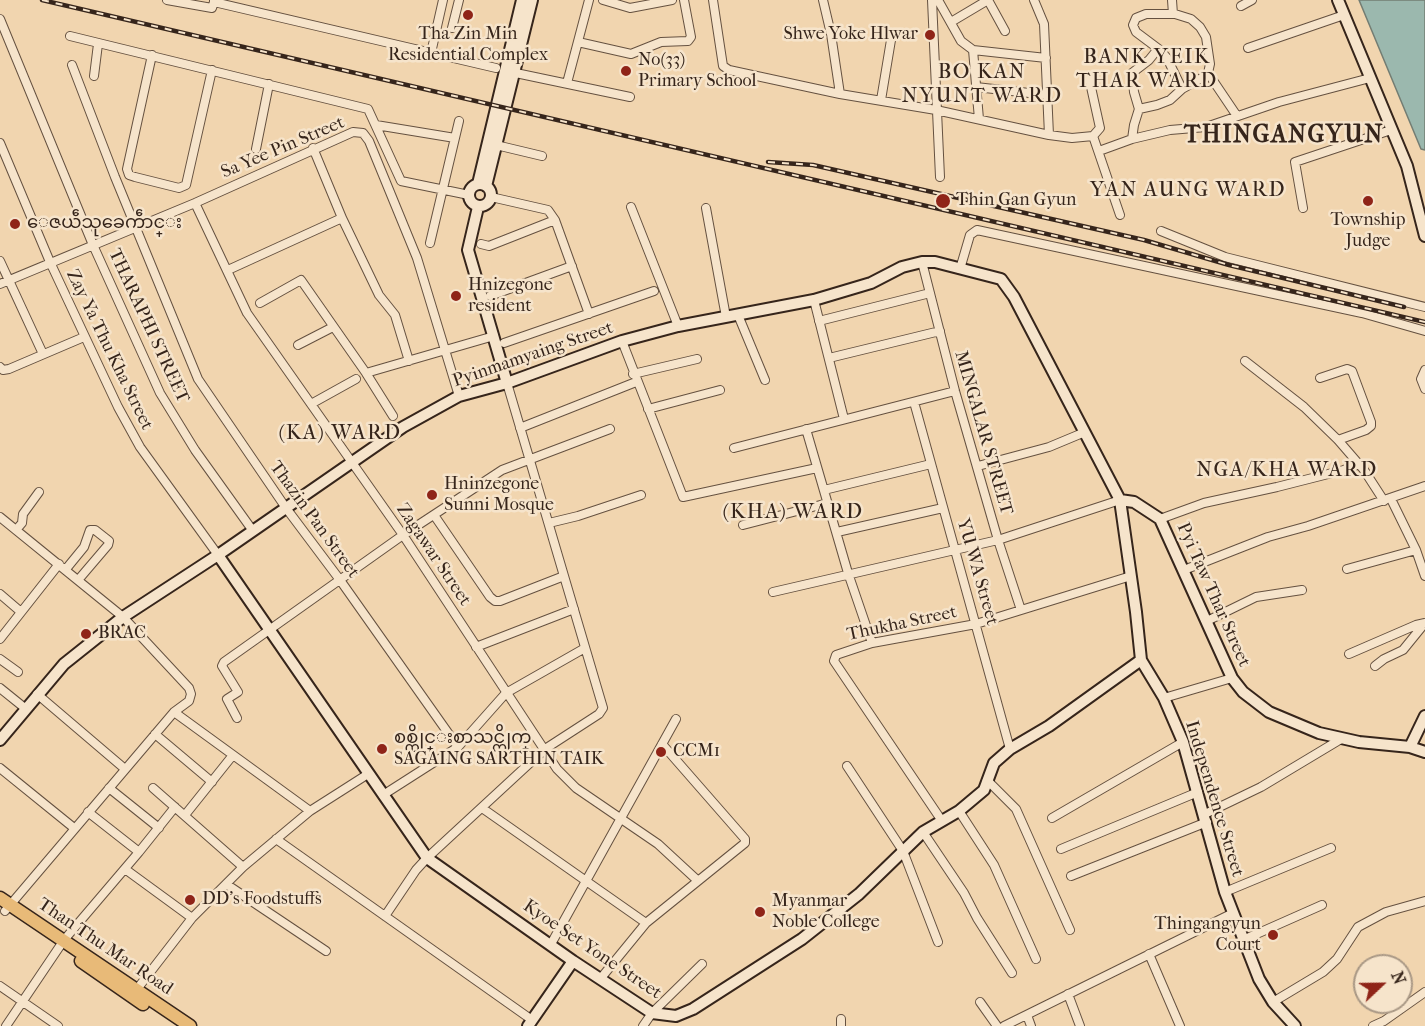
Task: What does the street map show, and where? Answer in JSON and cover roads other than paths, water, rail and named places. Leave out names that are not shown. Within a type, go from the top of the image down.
[{"type":"main road","name":"Than Thu Mar Road","points":[[4,906],[134,993],[175,1026]]},
{"type":"main road","name":"Than Thu Mar Road","points":[[134,993],[190,1026]]},
{"type":"street","points":[[167,0],[212,8],[214,1],[431,53],[630,97]]},
{"type":"street","points":[[431,53],[443,0]]},
{"type":"street","points":[[452,27],[459,0]]},
{"type":"street","points":[[482,185],[505,70],[522,0]]},
{"type":"street","points":[[482,185],[496,145],[505,70],[532,0]]},
{"type":"street","points":[[567,83],[589,0]]},
{"type":"street","points":[[603,0],[630,8],[672,0]]},
{"type":"street","points":[[578,42],[631,54],[661,42],[688,41],[691,37],[684,0]]},
{"type":"street","points":[[713,0],[723,66],[840,94],[936,110],[1072,138],[1093,136],[1100,128],[1089,78]]},
{"type":"street","points":[[823,0],[831,34],[840,94]]},
{"type":"street","points":[[932,0],[940,177]]},
{"type":"street","points":[[938,0],[961,41],[973,51],[1046,58]]},
{"type":"street","points":[[951,22],[988,0],[1005,31]]},
{"type":"street","points":[[1034,0],[1044,24],[1049,135]]},
{"type":"street","points":[[1172,0],[1173,14]]},
{"type":"street","points":[[1241,6],[1252,0]]},
{"type":"street","points":[[1338,0],[1407,166],[1421,209],[1425,236]]},
{"type":"street","points":[[1132,139],[1139,109],[1163,102],[1200,80],[1208,73],[1210,63],[1206,37],[1191,19],[1173,14],[1146,14],[1136,18],[1133,25],[1136,32],[1167,58],[1182,89]]},
{"type":"street","points":[[1248,48],[1344,15]]},
{"type":"street","name":"THARAPHI STREET","points":[[0,19],[93,245],[160,393],[195,450],[253,531]]},
{"type":"street","points":[[70,36],[368,109],[400,181],[469,195]]},
{"type":"street","points":[[881,100],[891,40]]},
{"type":"street","points":[[94,76],[98,44]]},
{"type":"street","points":[[1139,109],[1132,73],[1149,60],[1157,50]]},
{"type":"street","points":[[973,51],[979,119]]},
{"type":"street","points":[[152,55],[127,169],[129,175],[135,177],[179,188],[186,185],[212,70]]},
{"type":"street","name":"Thazin Pan Street","points":[[72,65],[198,379],[286,508],[458,747]]},
{"type":"street","points":[[1208,73],[1237,116]]},
{"type":"street","points":[[1099,151],[1132,139],[1170,130],[1206,127],[1279,102],[1370,78]]},
{"type":"street","points":[[256,150],[269,84]]},
{"type":"street","points":[[976,87],[1047,95]]},
{"type":"street","points":[[430,243],[459,121]]},
{"type":"street","points":[[376,125],[455,138]]},
{"type":"street","points":[[1303,208],[1295,162],[1392,130]]},
{"type":"street","name":"Sa Yee Pin Street","points":[[0,284],[195,203],[313,148],[353,132],[363,133],[369,141],[417,258],[446,350]]},
{"type":"street","points":[[1093,136],[1120,215]]},
{"type":"street","name":"Zay Ya Thu Kha Street","points":[[0,143],[50,262],[118,407],[140,447],[218,555]]},
{"type":"street","points":[[496,145],[542,156]]},
{"type":"street","points":[[313,148],[342,218],[379,295],[395,315],[409,361]]},
{"type":"street","points":[[482,185],[490,191],[491,197],[485,206],[478,207],[472,204],[469,195],[472,188],[482,185]]},
{"type":"street","points":[[491,197],[548,210],[555,220],[589,314]]},
{"type":"street","name":"Zagawar Street","points":[[195,203],[247,313],[403,535],[557,769],[576,788],[658,843],[697,880]]},
{"type":"street","points":[[385,916],[416,870],[427,858],[544,749],[600,714],[603,708],[468,250],[478,207]]},
{"type":"street","points":[[631,207],[678,326]]},
{"type":"street","points":[[706,208],[726,317]]},
{"type":"street","points":[[228,270],[342,218]]},
{"type":"street","points":[[481,244],[489,246],[555,220]]},
{"type":"street","points":[[960,268],[970,235],[976,230],[1362,313],[1425,331]]},
{"type":"street","points":[[1161,231],[1225,257],[1425,307]]},
{"type":"street","points":[[0,261],[43,354]]},
{"type":"street","name":"Pyinmamyaing Street","points":[[0,740],[64,664],[123,617],[218,555],[351,461],[409,423],[459,396],[507,382],[622,341],[678,326],[814,300],[871,283],[902,267],[922,262],[935,262],[1000,279]]},
{"type":"street","name":"MINGALAR STREET","points":[[922,262],[955,391],[998,540],[1021,610]]},
{"type":"street","points":[[490,296],[572,266]]},
{"type":"street","name":"Independence Street","points":[[1000,279],[1014,297],[1120,500],[1141,660],[1164,698],[1183,742],[1225,892],[1259,979],[1273,1002],[1295,1026]]},
{"type":"street","points":[[260,303],[301,280],[393,416]]},
{"type":"street","points":[[504,343],[654,291]]},
{"type":"street","points":[[819,321],[930,294]]},
{"type":"street","points":[[814,300],[844,419]]},
{"type":"street","points":[[738,315],[765,380]]},
{"type":"street","points":[[298,345],[333,327]]},
{"type":"street","points":[[829,358],[939,331]]},
{"type":"street","points":[[366,373],[494,336]]},
{"type":"street","points":[[2,369],[84,337]]},
{"type":"street","points":[[622,341],[683,497],[817,468]]},
{"type":"street","points":[[446,350],[459,396]]},
{"type":"street","points":[[520,428],[635,378],[697,359]]},
{"type":"street","points":[[1245,361],[1304,407],[1359,464],[1387,500],[1416,550],[1425,576]]},
{"type":"street","points":[[1320,378],[1350,369],[1371,422],[1371,426],[1366,430],[1338,440]]},
{"type":"street","points":[[1425,369],[1421,379],[1425,389]]},
{"type":"street","points":[[311,404],[356,379]]},
{"type":"street","points":[[648,409],[720,390]]},
{"type":"street","points":[[734,448],[955,391]]},
{"type":"street","name":"YU WA Street","points":[[914,402],[1010,749]]},
{"type":"street","points":[[237,718],[227,699],[238,692],[222,664],[403,535],[502,470],[610,429]]},
{"type":"street","points":[[806,429],[848,573],[872,642]]},
{"type":"street","points":[[978,466],[1049,447],[1085,432]]},
{"type":"street","points":[[824,490],[931,464]]},
{"type":"street","points":[[1160,519],[1204,503],[1278,487],[1359,464]]},
{"type":"street","points":[[1185,570],[1268,537],[1308,526],[1425,486]]},
{"type":"street","points":[[16,530],[22,523],[23,514],[39,492]]},
{"type":"street","points":[[549,523],[641,495]]},
{"type":"street","points":[[773,592],[998,540],[1120,500]]},
{"type":"street","name":"Pyi Taw Thar Street","points":[[1120,500],[1134,502],[1160,519],[1232,678],[1243,692],[1269,712],[1319,733],[1359,742],[1410,747],[1425,752]]},
{"type":"street","points":[[743,525],[828,503]]},
{"type":"street","points":[[837,532],[943,508]]},
{"type":"street","points":[[434,514],[495,601],[564,576]]},
{"type":"street","points":[[0,517],[123,617],[189,688],[191,694],[189,701],[174,712],[4,906]]},
{"type":"street","points":[[1,636],[62,566],[84,547],[90,530],[95,530],[109,543],[79,579]]},
{"type":"street","points":[[1347,569],[1416,550]]},
{"type":"street","name":"Kyoe Set Yone Street","points":[[218,555],[427,858],[573,961],[652,1013],[676,1016],[693,1009],[802,939],[859,894],[923,832],[959,811],[984,790],[994,763],[1010,749],[1048,726],[1141,660]]},
{"type":"street","name":"Thukha Street","points":[[942,821],[834,661],[836,655],[872,642],[976,624],[1131,576]]},
{"type":"street","points":[[1207,621],[1256,597],[1302,590]]},
{"type":"street","points":[[0,594],[21,612]]},
{"type":"street","points":[[476,647],[574,609]]},
{"type":"street","points":[[1349,654],[1425,623]]},
{"type":"street","points":[[1375,666],[1403,650],[1425,623]]},
{"type":"street","points":[[383,795],[458,747],[506,693],[585,648]]},
{"type":"street","points":[[0,659],[18,672]]},
{"type":"street","points":[[1164,698],[1232,678]]},
{"type":"street","points":[[0,687],[26,709]]},
{"type":"street","points":[[37,694],[125,770]]},
{"type":"street","points":[[174,712],[310,812]]},
{"type":"street","points":[[1410,747],[1425,716]]},
{"type":"street","points":[[551,944],[676,719]]},
{"type":"street","points":[[155,734],[212,782]]},
{"type":"street","points":[[1071,876],[1206,818],[1341,738]]},
{"type":"street","points":[[1052,818],[1183,742]]},
{"type":"street","points":[[601,978],[646,923],[745,843],[745,839],[662,744]]},
{"type":"street","points":[[185,815],[233,755]]},
{"type":"street","points":[[847,766],[903,851],[938,942]]},
{"type":"street","points":[[0,768],[74,828]]},
{"type":"street","points":[[134,993],[192,918],[243,867],[310,812],[368,774]]},
{"type":"street","points":[[987,780],[1016,809],[1070,930]]},
{"type":"street","points":[[109,788],[159,828]]},
{"type":"street","points":[[153,788],[243,867]]},
{"type":"street","points":[[1061,849],[1198,792]]},
{"type":"street","points":[[6,1026],[62,943],[175,807]]},
{"type":"street","points":[[482,808],[646,923]]},
{"type":"street","points":[[959,811],[994,865],[1036,959]]},
{"type":"street","points":[[88,812],[139,852]]},
{"type":"street","points":[[923,832],[964,893],[1012,973]]},
{"type":"street","points":[[276,839],[530,1023],[573,961]]},
{"type":"street","points":[[1225,892],[1331,848]]},
{"type":"street","points":[[125,869],[192,918]]},
{"type":"street","points":[[226,884],[326,951]]},
{"type":"street","points":[[1273,1002],[1323,972],[1336,959],[1358,927],[1386,912],[1425,901]]},
{"type":"street","points":[[1243,940],[1322,905]]},
{"type":"street","points":[[1004,1026],[1233,913]]},
{"type":"street","points":[[1149,954],[1180,1026]]},
{"type":"street","points":[[642,1026],[652,1013],[702,964]]},
{"type":"street","points":[[0,986],[58,1026]]},
{"type":"street","points":[[1373,1026],[1384,1021],[1425,992]]},
{"type":"street","points":[[1068,994],[1080,1026]]},
{"type":"street","points":[[980,1002],[997,1026]]},
{"type":"street","points":[[1027,1015],[1031,1026]]},
{"type":"water","points":[[1359,0],[1425,0],[1425,150],[1421,149]]},
{"type":"railway","points":[[42,0],[1425,322]]},
{"type":"railway","points":[[768,162],[813,165],[1144,240],[1229,265],[1404,307]]},
{"type":"place","name":"Tha Zin Min Residential Complex","points":[[468,15]]},
{"type":"place","name":"Shwe Yoke Hlwar","points":[[930,35]]},
{"type":"place","name":"No(33) Primary School","points":[[626,71]]},
{"type":"place","name":"Thin Gan Gyun","points":[[943,201]]},
{"type":"place","name":"Township Judge","points":[[1368,201]]},
{"type":"place","name":"ေဇယဵသုခေကဵာင္း","points":[[15,224]]},
{"type":"place","name":"Hnizegone resident","points":[[456,296]]},
{"type":"place","name":"Hninzegone Sunni Mosque","points":[[432,495]]},
{"type":"place","name":"BRAC","points":[[86,634]]},
{"type":"place","name":"စစ္ကိုင္းစာသင္တိုက္ SAGAING SARTHIN TAIK","points":[[382,749]]},
{"type":"place","name":"CCM1","points":[[661,752]]},
{"type":"place","name":"DD's Foodstuffs","points":[[190,900]]},
{"type":"place","name":"Myanmar Noble College","points":[[760,912]]},
{"type":"place","name":"Thingangyun Court","points":[[1273,935]]},
{"type":"district","name":"BANK YEIK THAR WARD","points":[[1147,70]]},
{"type":"district","name":"BO KAN NYUNT WARD","points":[[982,85]]},
{"type":"district","name":"THINGANGYUN","points":[[1284,136]]},
{"type":"district","name":"YAN AUNG WARD","points":[[1188,191]]},
{"type":"district","name":"(KA) WARD","points":[[340,434]]},
{"type":"district","name":"NGA/KHA WARD","points":[[1287,471]]},
{"type":"district","name":"(KHA) WARD","points":[[793,513]]}]
